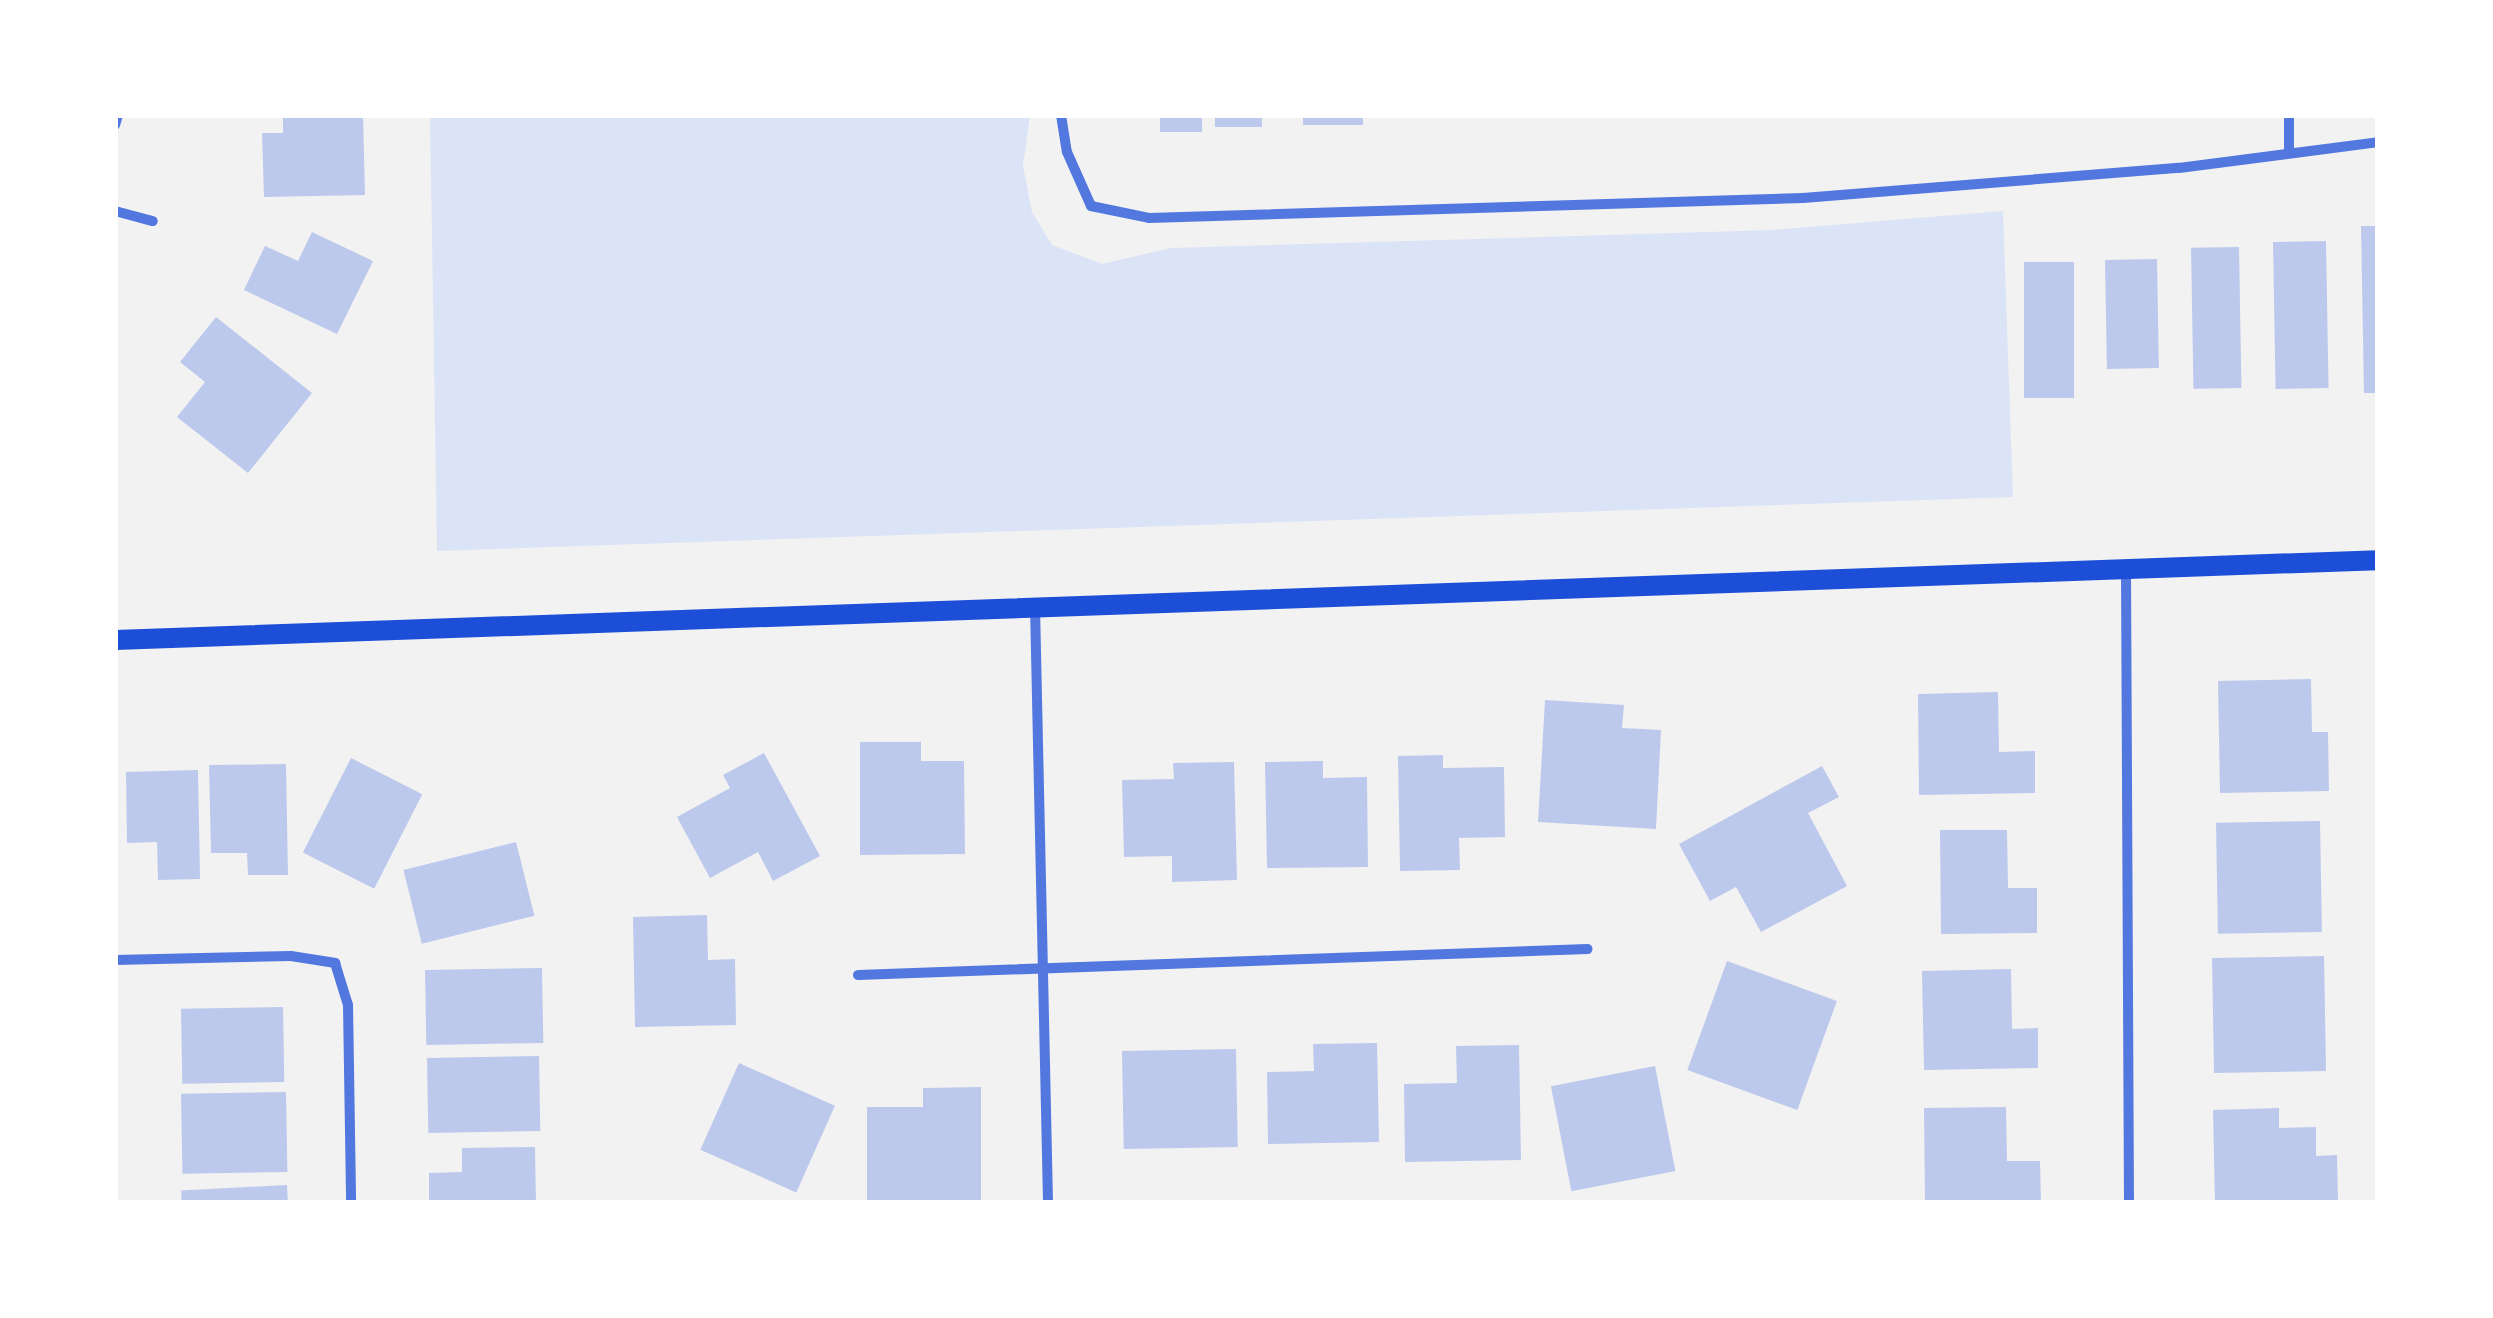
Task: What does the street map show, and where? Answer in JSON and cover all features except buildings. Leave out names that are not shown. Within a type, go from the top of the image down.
[{"type":"main road","points":[[115,640],[2378,560]]},
{"type":"street","points":[[115,125],[118,115]]},
{"type":"street","points":[[1061,115],[1068,152],[1091,206],[1149,218],[1803,198],[2178,168],[2289,150],[2378,142]]},
{"type":"street","points":[[2289,115],[2289,150]]},
{"type":"street","points":[[115,210],[152,222]]},
{"type":"street","points":[[2126,569],[2130,1203]]},
{"type":"street","points":[[1035,606],[1048,1203]]},
{"type":"street","points":[[858,975],[1588,949]]},
{"type":"street","points":[[115,960],[291,956],[335,964],[348,1005],[351,1203]]},
{"type":"shaded area","points":[[430,115],[1030,115],[1023,166],[1032,212],[1052,245],[1102,264],[1171,248],[1773,230],[2003,211],[2013,497],[437,551]]}]
